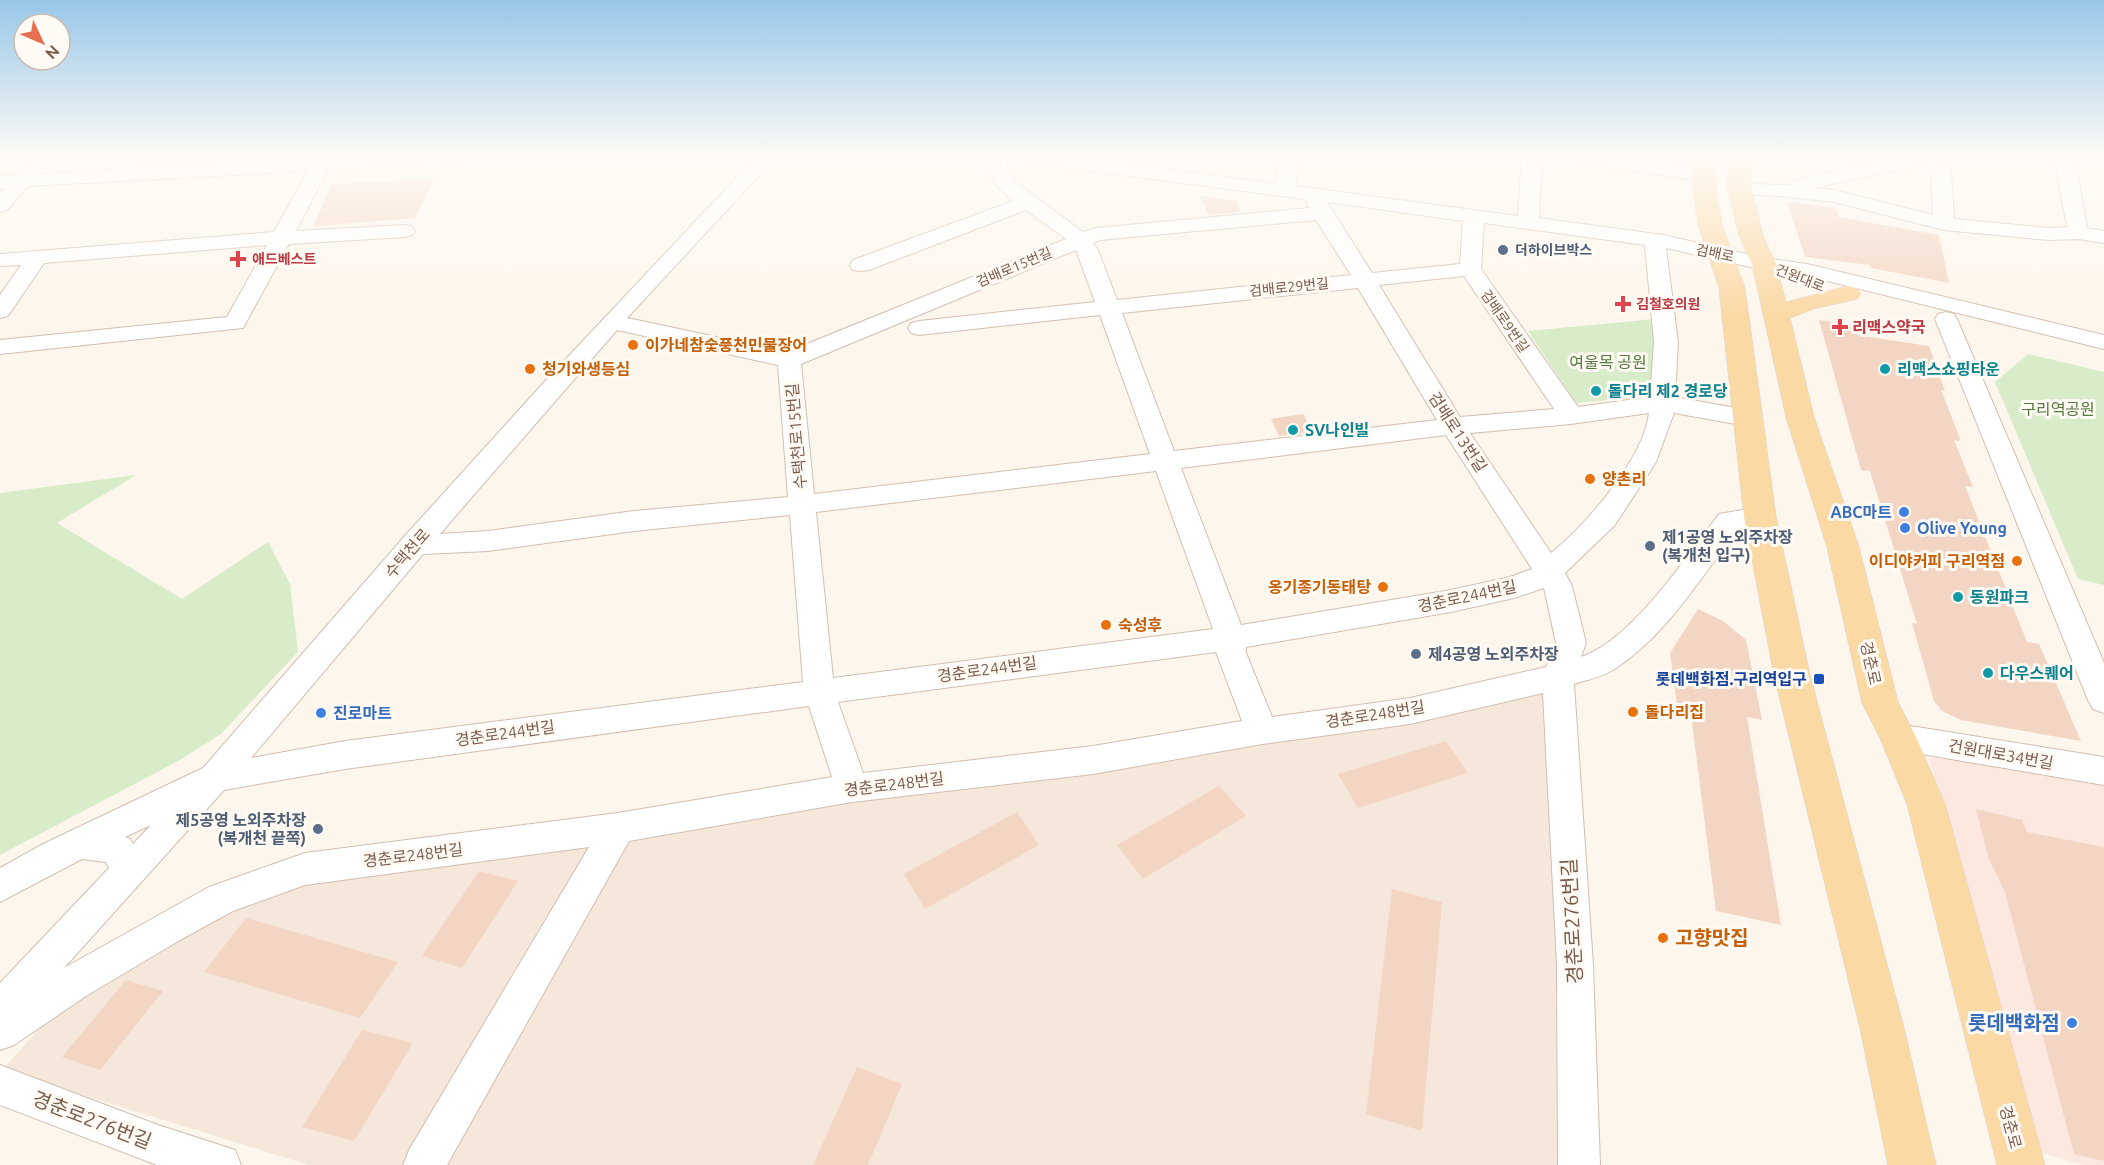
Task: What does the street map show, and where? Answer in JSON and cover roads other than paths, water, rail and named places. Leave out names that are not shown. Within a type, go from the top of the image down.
[{"type":"main road","points":[[1707,210],[1718,254],[1732,288],[1748,402],[1747,418],[1760,517],[1792,675],[1882,1028],[1912,1165]]},
{"type":"main road","name":"경춘로","points":[[1745,210],[1751,236],[1764,264],[1800,417],[1843,547],[1880,703],[1898,737],[1926,804],[2021,1165]]},
{"type":"main road","points":[[1775,315],[1806,303],[1848,294]]},
{"type":"street","points":[[0,347],[235,323],[297,210]]},
{"type":"street","name":"수택천로","points":[[0,886],[79,843],[214,778],[413,545],[715,210]]},
{"type":"street","points":[[861,265],[1005,210]]},
{"type":"street","points":[[1042,210],[1080,240],[1108,306],[1167,461],[1231,638],[1231,653],[1262,731]]},
{"type":"street","name":"검배로15번길","points":[[789,360],[1096,234],[1270,210]]},
{"type":"street","name":"검배로13번길","points":[[1321,210],[1453,426],[1558,586],[1571,643],[1558,677]]},
{"type":"street","name":"검배로","points":[[1400,210],[1474,216],[1654,240],[1764,264]]},
{"type":"street","points":[[1528,223],[1529,210]]},
{"type":"street","points":[[1890,210],[1944,224],[2049,234],[2078,233],[2104,237]]},
{"type":"street","points":[[1943,210],[1944,224]]},
{"type":"street","points":[[2074,210],[2078,233]]},
{"type":"street","points":[[1470,269],[1474,216]]},
{"type":"street","points":[[0,260],[282,238],[405,231]]},
{"type":"street","name":"경춘로244번길","points":[[214,778],[345,755],[1231,638],[1451,601],[1514,587],[1541,578],[1605,518],[1637,471],[1652,443],[1661,417],[1666,342],[1654,240]]},
{"type":"street","points":[[0,311],[38,256]]},
{"type":"street","name":"건원대로","points":[[1764,264],[1808,284],[2104,360]]},
{"type":"street","name":"건원대로","points":[[1764,264],[1807,270],[2104,342]]},
{"type":"street","name":"검배로29번길","points":[[919,328],[1470,269]]},
{"type":"street","name":"검배로9번길","points":[[1470,269],[1571,416]]},
{"type":"street","points":[[1946,319],[2104,700]]},
{"type":"street","name":"수택천로15번길","points":[[612,322],[789,360],[819,691],[852,788]]},
{"type":"street","points":[[413,545],[488,541],[634,521],[801,505],[1453,426],[1571,416],[1663,403],[1747,418]]},
{"type":"street","name":"경춘로248번길","points":[[0,1031],[73,982],[167,928],[222,899],[305,869],[618,828],[852,788],[1093,760],[1262,731],[1410,711],[1558,677],[1600,663],[1635,638],[1661,610],[1729,520],[1760,517]]},
{"type":"street","name":"경춘로276번길","points":[[1558,677],[1575,965],[1579,1165]]},
{"type":"street","name":"건원대로34번길","points":[[1898,737],[2104,771]]},
{"type":"street","points":[[0,1010],[214,778]]},
{"type":"street","points":[[424,1165],[618,828]]},
{"type":"street","points":[[79,843],[102,845],[118,850],[128,872]]},
{"type":"street","name":"경춘로276번길","points":[[0,1085],[151,1155],[220,1165]]},
{"type":"place","name":"더하이브박스","points":[[1503,250]]},
{"type":"place","name":"애드베스트","points":[[238,259]]},
{"type":"place","name":"김철호의원","points":[[1623,304]]},
{"type":"place","name":"리맥스약국","points":[[1840,327]]},
{"type":"place","name":"이가네참숯풍천민물장어","points":[[633,345]]},
{"type":"place","name":"청기와생등심","points":[[530,369]]},
{"type":"place","name":"리맥스쇼핑타운","points":[[1885,369]]},
{"type":"place","name":"돌다리 제2 경로당","points":[[1596,391]]},
{"type":"place","name":"SV나인빌","points":[[1293,430]]},
{"type":"place","name":"양촌리","points":[[1590,479]]},
{"type":"place","name":"ABC마트","points":[[1904,512]]},
{"type":"place","name":"Olive Young","points":[[1905,528]]},
{"type":"place","name":"제1공영 노외주차장 (복개천 입구)","points":[[1650,546]]},
{"type":"place","name":"이디야커피 구리역점","points":[[2017,561]]},
{"type":"place","name":"옹기종기동태탕","points":[[1383,587]]},
{"type":"place","name":"동원파크","points":[[1958,597]]},
{"type":"place","name":"숙성후","points":[[1106,625]]},
{"type":"place","name":"제4공영 노외주차장","points":[[1416,654]]},
{"type":"place","name":"다우스퀘어","points":[[1988,673]]},
{"type":"place","name":"롯데백화점.구리역입구","points":[[1819,679]]},
{"type":"place","name":"돌다리집","points":[[1633,712]]},
{"type":"place","name":"진로마트","points":[[321,713]]},
{"type":"place","name":"제5공영 노외주차장 (복개천 끝쪽)","points":[[318,829]]},
{"type":"place","name":"고향맛집","points":[[1663,938]]},
{"type":"place","name":"롯데백화점","points":[[2072,1023]]},
{"type":"park label","name":"여울목 공원","points":[[1608,362]]},
{"type":"park label","name":"구리역공원","points":[[2058,409]]}]
